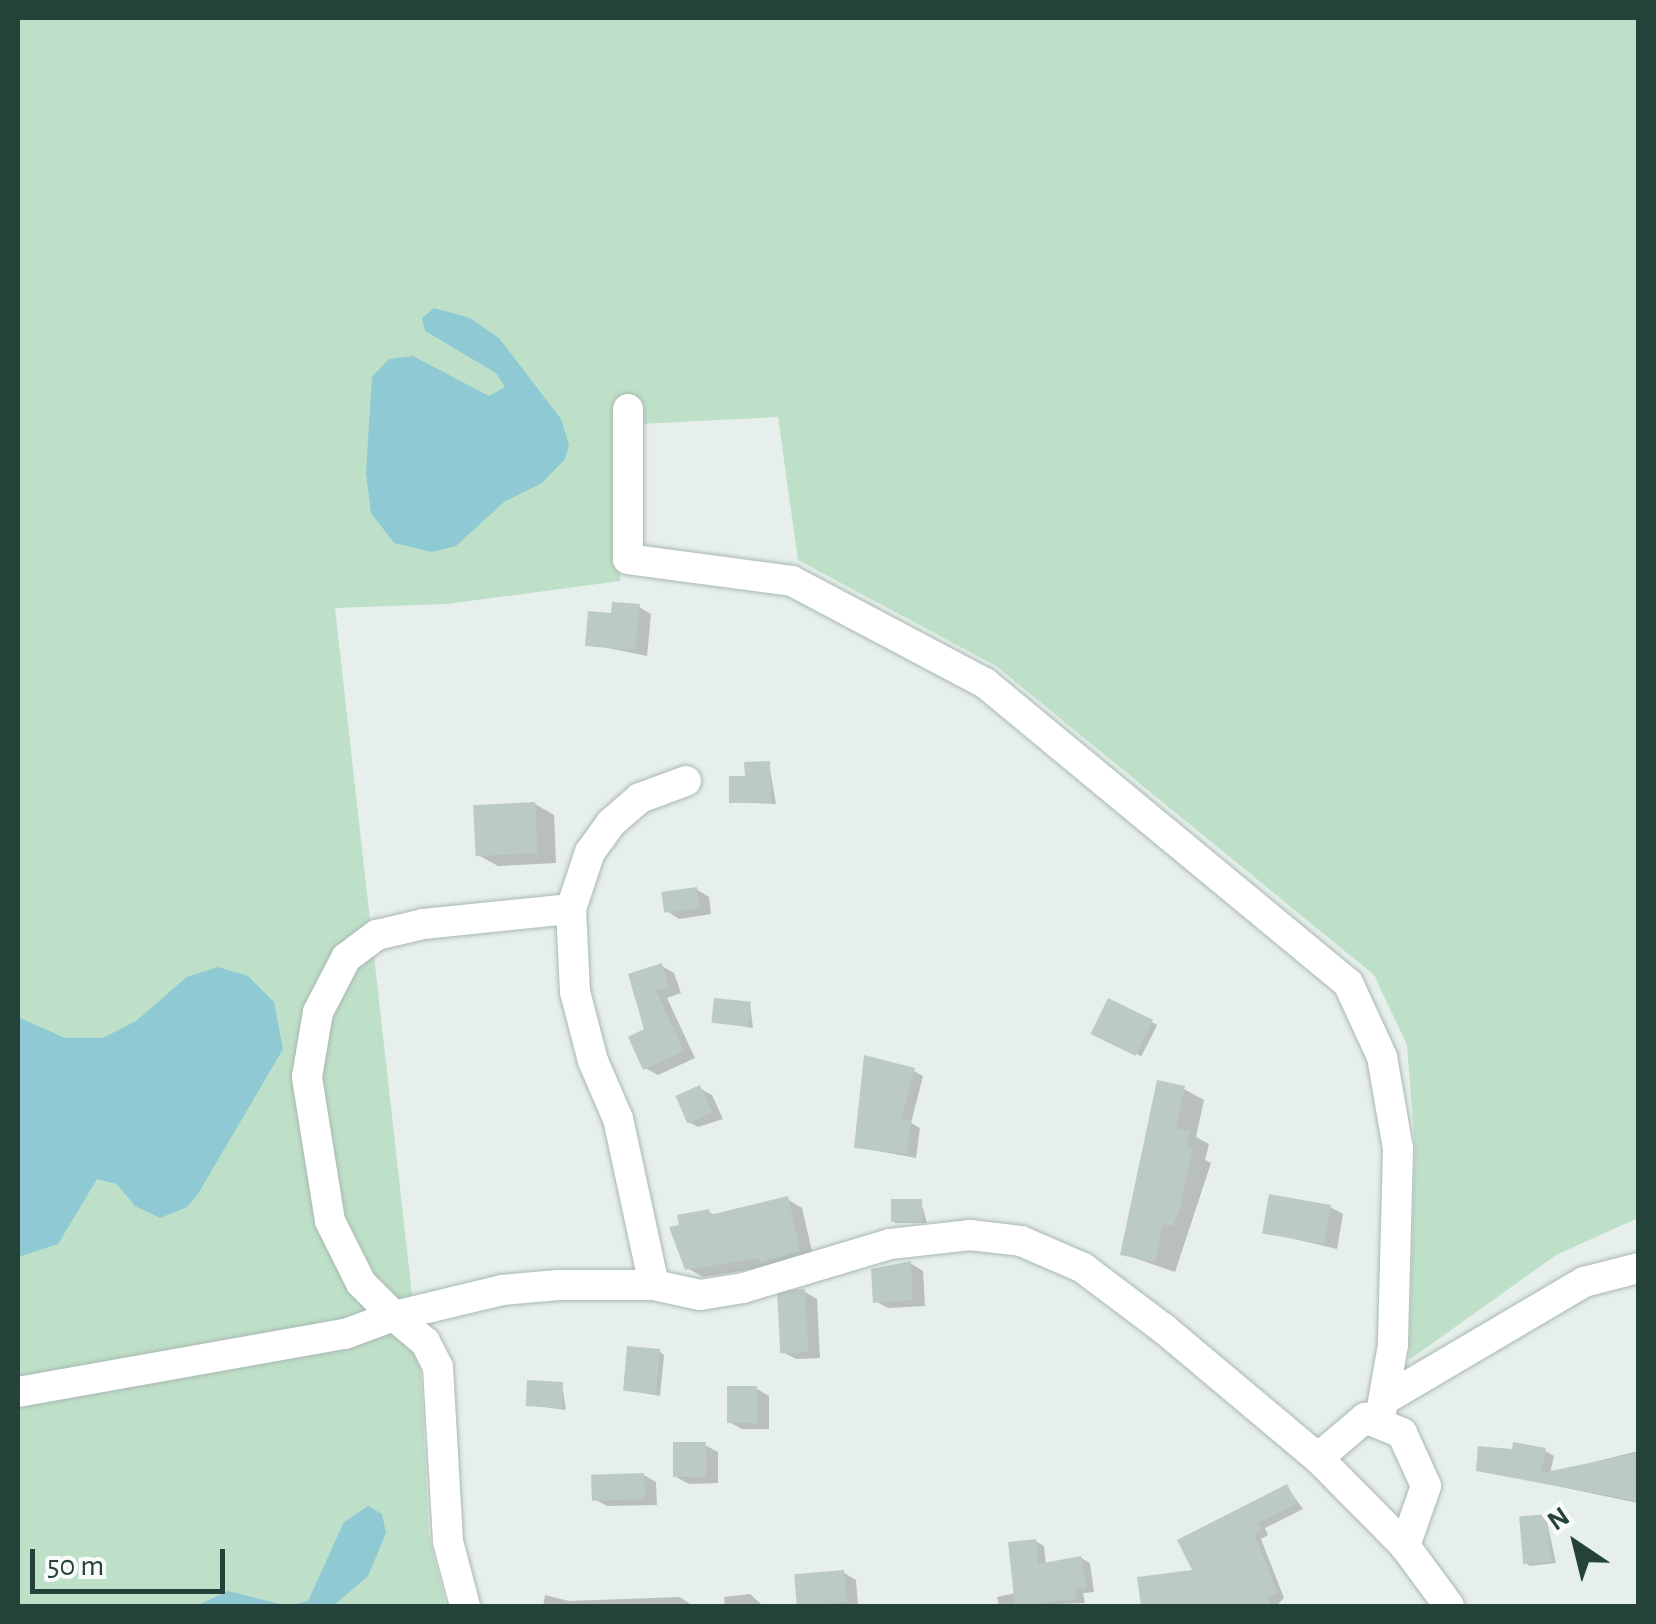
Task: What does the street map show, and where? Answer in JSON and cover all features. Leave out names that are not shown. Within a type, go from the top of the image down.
[{"type":"street","points":[[628,409],[628,559],[792,581],[985,683],[1348,983],[1382,1057],[1398,1149],[1383,1409],[1402,1433],[1426,1486],[1404,1546]]},
{"type":"street","points":[[654,1285],[618,1119],[593,1061],[575,992],[571,909],[590,852],[612,822],[640,798],[686,781]]},
{"type":"street","points":[[465,1606],[448,1542],[438,1367],[425,1342],[362,1283],[330,1221],[307,1076],[318,1012],[346,958],[377,936],[424,924],[571,909]]},
{"type":"street","points":[[18,1392],[345,1334],[394,1316],[502,1290],[654,1285],[700,1295],[744,1288],[890,1244],[970,1235],[1021,1241],[1083,1268],[1318,1458],[1404,1546],[1449,1606]]},
{"type":"street","points":[[1318,1458],[1365,1418],[1584,1282],[1638,1268]]},
{"type":"green space","points":[[18,18],[1638,18],[1638,1218],[1556,1255],[1409,1360],[1415,1149],[1407,1045],[1374,975],[996,666],[798,560],[778,417],[638,424],[620,581],[447,604],[335,608],[421,1375],[429,1536],[446,1606],[18,1606]]},
{"type":"water","points":[[434,308],[470,318],[499,338],[561,419],[569,445],[565,459],[542,483],[504,502],[456,546],[432,552],[394,543],[371,513],[366,473],[372,377],[389,359],[413,356],[489,396],[505,387],[496,373],[425,331],[422,318]]},
{"type":"water","points":[[218,967],[248,976],[274,1002],[283,1049],[198,1194],[187,1207],[160,1218],[135,1206],[117,1184],[97,1179],[58,1244],[18,1257],[18,1017],[65,1038],[103,1038],[136,1021],[187,977]]},
{"type":"water","points":[[368,1506],[382,1514],[386,1533],[368,1576],[333,1606],[287,1606],[308,1601],[344,1522]]},
{"type":"water","points":[[228,1591],[287,1606],[196,1606]]},
{"type":"building","points":[[612,602],[640,604],[635,650],[585,646],[588,611],[611,613]]},
{"type":"building","points":[[770,761],[771,802],[729,803],[729,776],[745,776],[744,762]]},
{"type":"building","points":[[535,802],[538,853],[476,856],[473,805]]},
{"type":"building","points":[[697,887],[700,908],[664,913],[661,892]]},
{"type":"building","points":[[662,963],[669,987],[656,991],[684,1051],[643,1070],[628,1037],[644,1029],[628,974]]},
{"type":"building","points":[[714,998],[751,1002],[748,1027],[711,1023]]},
{"type":"building","points":[[1108,998],[1153,1020],[1135,1056],[1090,1034]]},
{"type":"building","points":[[864,1055],[915,1068],[901,1119],[911,1120],[907,1154],[854,1148]]},
{"type":"building","points":[[1157,1080],[1185,1086],[1176,1128],[1190,1131],[1186,1148],[1192,1150],[1180,1209],[1173,1226],[1163,1224],[1155,1262],[1120,1255]]},
{"type":"building","points":[[700,1085],[712,1112],[688,1123],[675,1096]]},
{"type":"building","points":[[1269,1194],[1331,1205],[1324,1244],[1262,1233]]},
{"type":"building","points":[[788,1196],[800,1251],[760,1263],[759,1258],[685,1270],[669,1227],[679,1225],[677,1215],[709,1209],[710,1215]]},
{"type":"building","points":[[891,1199],[922,1199],[922,1222],[891,1222]]},
{"type":"building","points":[[911,1261],[913,1300],[873,1303],[871,1269]]},
{"type":"building","points":[[805,1289],[808,1352],[780,1353],[777,1290]]},
{"type":"building","points":[[627,1346],[660,1349],[656,1394],[623,1391]]},
{"type":"building","points":[[527,1380],[563,1382],[562,1408],[526,1406]]},
{"type":"building","points":[[727,1386],[757,1386],[757,1423],[727,1423]]},
{"type":"building","points":[[673,1442],[706,1442],[706,1477],[673,1477]]},
{"type":"building","points":[[1513,1442],[1546,1448],[1541,1473],[1638,1453],[1638,1501],[1476,1471],[1478,1446],[1512,1449]]},
{"type":"building","points":[[644,1473],[645,1499],[592,1501],[591,1475]]},
{"type":"building","points":[[1287,1484],[1297,1504],[1258,1523],[1262,1530],[1254,1534],[1278,1593],[1268,1597],[1271,1606],[1141,1606],[1137,1577],[1192,1570],[1177,1540]]},
{"type":"building","points":[[1547,1514],[1551,1562],[1523,1564],[1519,1516]]},
{"type":"building","points":[[1036,1539],[1038,1564],[1081,1556],[1087,1588],[1075,1589],[1077,1599],[1015,1606],[1008,1542]]},
{"type":"building","points":[[844,1570],[847,1602],[797,1606],[794,1574]]}]
